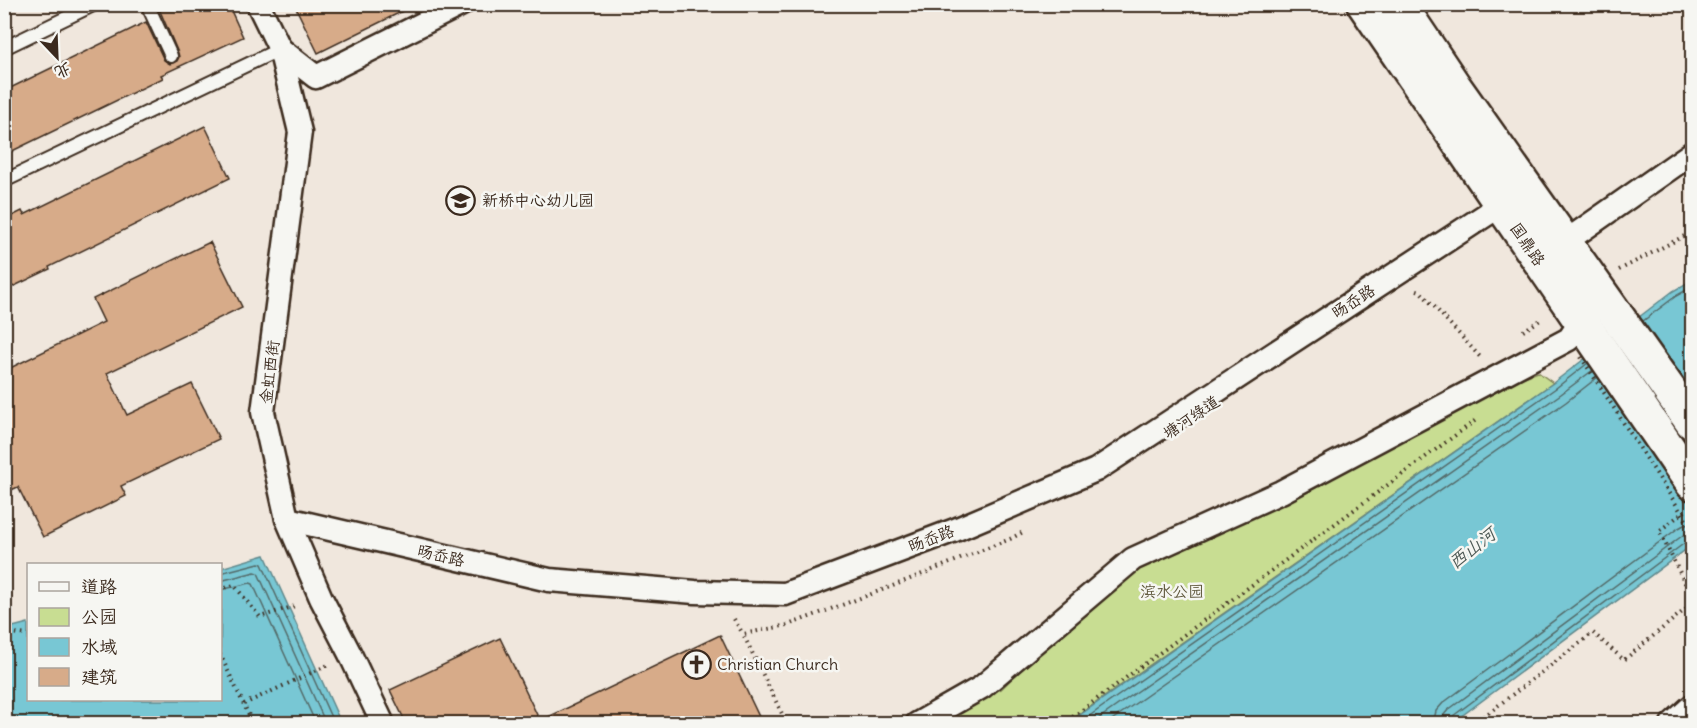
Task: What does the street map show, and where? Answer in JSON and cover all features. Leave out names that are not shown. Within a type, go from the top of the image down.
[{"type":"main road","name":"国鼎路","points":[[1364,4],[1501,205],[1575,330],[1692,483]]},
{"type":"main road","name":"国鼎路","points":[[1400,5],[1454,86],[1692,422]]},
{"type":"street","name":"金虹西街","points":[[258,4],[280,49],[300,132],[263,412],[286,519],[321,598],[383,723]]},
{"type":"street","points":[[280,49],[316,77],[462,4]]},
{"type":"street","points":[[1565,242],[1692,153]]},
{"type":"street","name":"旸岙路","points":[[286,519],[549,580],[695,592],[785,594],[955,530],[1096,470],[1501,205]]},
{"type":"street","points":[[917,723],[982,687],[1133,559],[1281,492],[1575,330],[1600,292]]},
{"type":"street","points":[[1672,723],[1692,706]]},
{"type":"lane","points":[[4,48],[95,4]]},
{"type":"lane","points":[[147,4],[171,56]]},
{"type":"lane","points":[[4,181],[280,49]]},
{"type":"path","points":[[1600,292],[1692,232]]},
{"type":"path","points":[[1413,289],[1420,291],[1482,359]]},
{"type":"path","points":[[1520,334],[1575,330],[1692,529]]},
{"type":"path","points":[[1063,723],[1481,416]]},
{"type":"path","points":[[1692,506],[1659,531],[1692,597]]},
{"type":"path","points":[[787,723],[743,634],[788,625],[880,591],[1010,539],[1031,527]]},
{"type":"path","points":[[222,589],[234,585],[260,617],[321,598]]},
{"type":"path","points":[[1474,723],[1593,633],[1624,660],[1692,604]]},
{"type":"path","points":[[4,632],[27,635]]},
{"type":"path","points":[[244,704],[350,654]]},
{"type":"path","points":[[222,658],[253,723]]},
{"type":"green space","name":"滨水公园","points":[[1538,372],[1553,383],[1067,723],[921,724],[1001,689],[1145,549],[1365,435]]},
{"type":"water","name":"西山河","points":[[1692,280],[1692,545],[1452,723],[1067,724],[1553,383],[1673,291]]},
{"type":"water","points":[[265,555],[341,723],[5,723],[5,629],[27,623],[27,701],[222,701],[222,568]]},
{"type":"building","points":[[157,4],[228,4],[243,37],[161,75],[163,78],[4,155],[4,91],[146,22],[164,60],[170,64],[177,61],[178,53]]},
{"type":"building","points":[[294,4],[417,4],[318,53]]},
{"type":"building","points":[[205,126],[230,178],[4,291],[4,220],[22,211],[24,215]]},
{"type":"building","points":[[210,242],[242,307],[107,373],[127,415],[192,384],[219,439],[121,486],[126,496],[43,537],[18,487],[4,493],[4,371],[104,322],[93,299]]},
{"type":"building","name":"Christian Church","points":[[720,635],[762,723],[406,723],[390,690],[500,638],[540,721]]},
{"type":"place","name":"新桥中心幼儿园","points":[[461,200]]},
{"type":"place","name":"Christian Church","points":[[696,664]]}]
